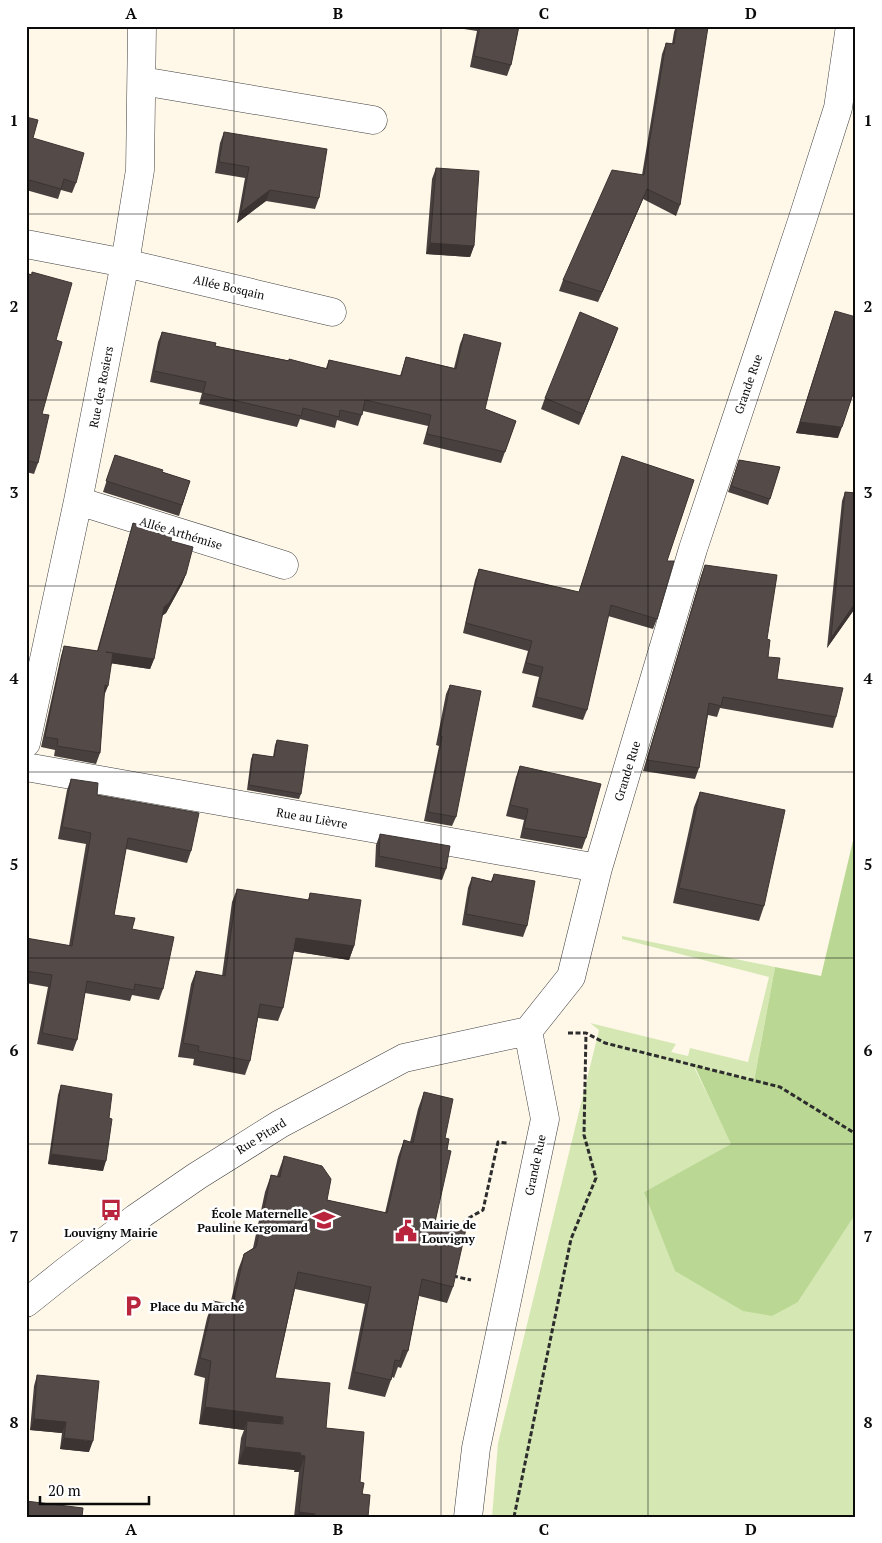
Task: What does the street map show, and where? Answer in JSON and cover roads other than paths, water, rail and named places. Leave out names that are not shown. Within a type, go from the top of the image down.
[{"type":"street","name":"Rue des Rosiers","points":[[26,744],[78,501],[125,263],[140,170],[142,26]]},
{"type":"street","name":"Grande Rue","points":[[468,1517],[476,1448],[545,1119],[528,1031],[572,976],[598,868],[693,549],[838,108],[850,26]]},
{"type":"street","points":[[142,81],[373,120]]},
{"type":"street","name":"Allée Bosqain","points":[[26,244],[125,263],[332,312]]},
{"type":"street","name":"Allée Arthémise","points":[[78,501],[284,565]]},
{"type":"street","name":"Rue au Lièvre","points":[[26,767],[598,868]]},
{"type":"street","name":"Rue Pitard","points":[[26,1303],[136,1218],[197,1176],[280,1124],[404,1058],[528,1031]]},
{"type":"place","name":"Louvigny Mairie","points":[[111,1210]]},
{"type":"place","name":"École Maternelle Pauline Kergomard","points":[[324,1220]]},
{"type":"place","name":"Mairie de Louvigny","points":[[406,1231]]},
{"type":"place","name":"Place du Marché","points":[[133,1306]]}]
